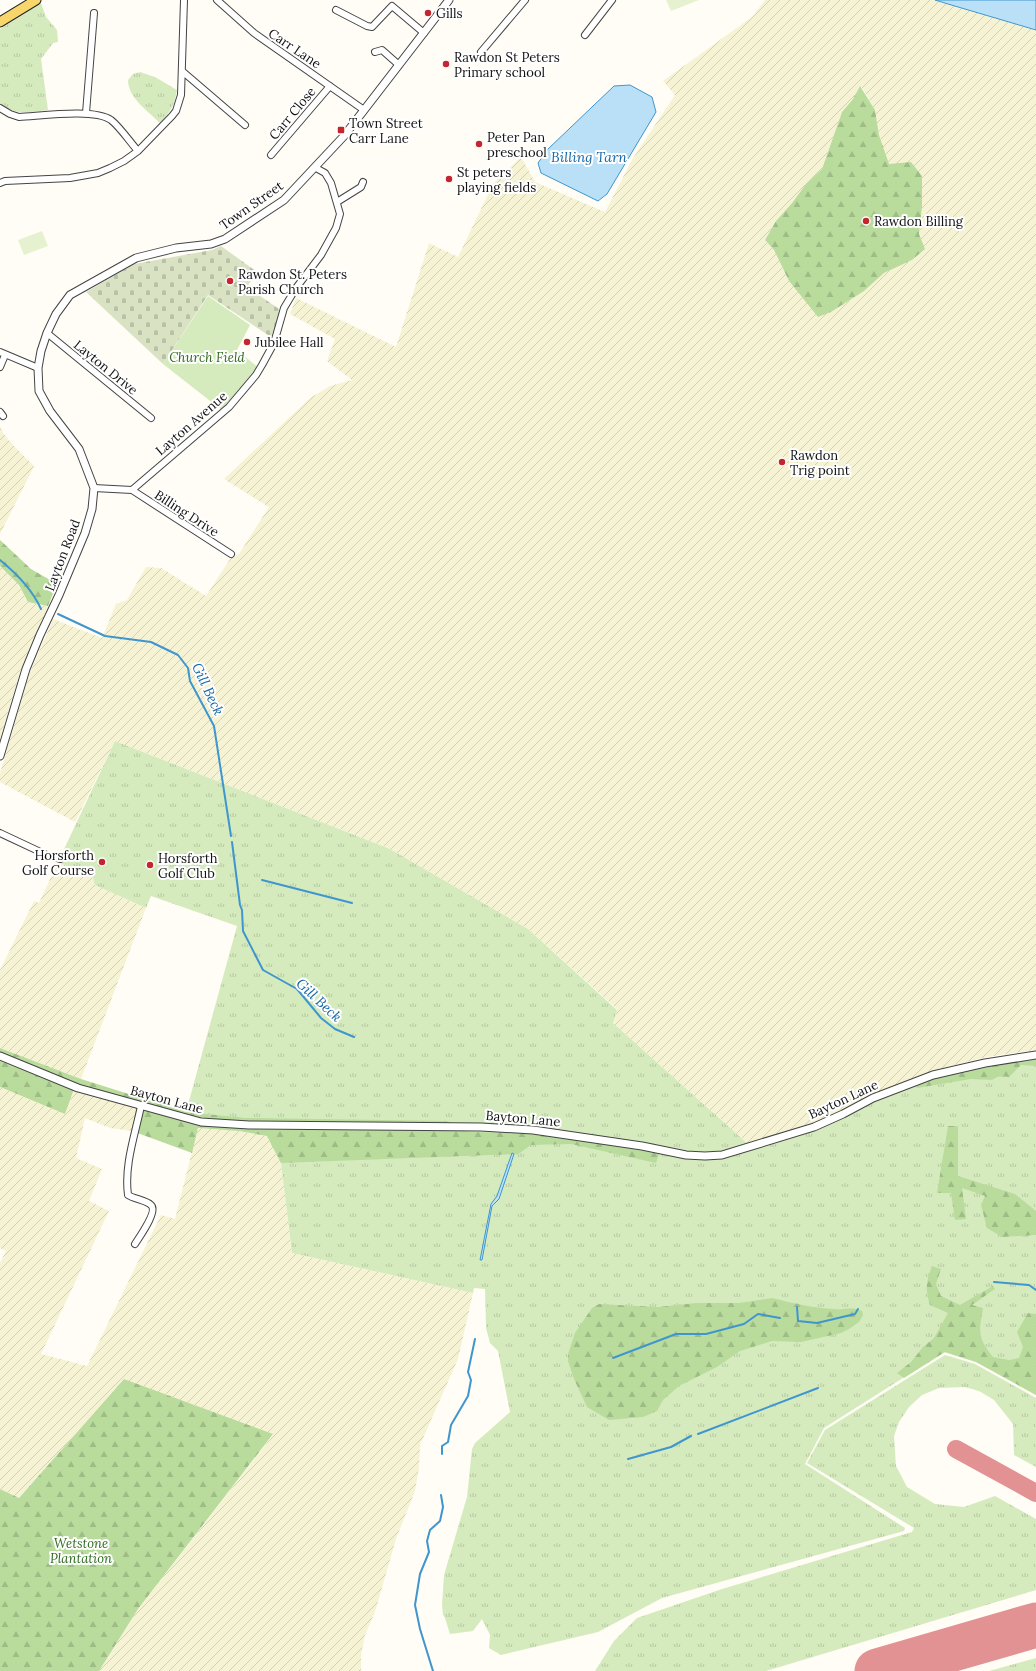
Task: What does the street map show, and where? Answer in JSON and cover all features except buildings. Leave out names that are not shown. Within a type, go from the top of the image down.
[{"type":"main road","points":[[0,22],[36,0]]},
{"type":"street","points":[[0,183],[5,181],[70,178],[98,173],[124,161],[138,151],[172,116],[176,110],[181,95],[184,0]]},
{"type":"street","name":"Carr Lane","points":[[217,0],[254,33],[364,110]]},
{"type":"street","name":"Town Street","points":[[38,368],[47,333],[56,314],[70,295],[136,258],[176,248],[211,244],[225,239],[284,200],[316,168],[364,110],[449,0]]},
{"type":"street","points":[[481,52],[525,0]]},
{"type":"street","points":[[585,35],[612,0]]},
{"type":"street","points":[[336,10],[372,27],[392,6],[424,33]]},
{"type":"street","points":[[86,113],[94,13]]},
{"type":"street","points":[[375,52],[382,50],[399,65]]},
{"type":"street","points":[[182,71],[246,125]]},
{"type":"street","name":"Carr Close","points":[[271,155],[330,86]]},
{"type":"street","points":[[0,108],[19,117],[86,113],[99,115],[111,120],[138,151]]},
{"type":"street","name":"Layton Avenue","points":[[132,490],[229,407],[256,375],[274,343],[284,308],[296,288],[321,255],[336,228],[340,214],[331,183],[325,173],[316,168]]},
{"type":"street","points":[[337,202],[361,187],[363,182]]},
{"type":"street","name":"Layton Drive","points":[[47,333],[151,418]]},
{"type":"street","points":[[0,367],[3,354],[38,368]]},
{"type":"street","name":"Layton Road","points":[[0,756],[26,669],[85,532],[92,509],[94,488],[79,449],[42,398],[39,391],[38,368]]},
{"type":"street","points":[[94,488],[132,490]]},
{"type":"street","name":"Billing Drive","points":[[132,490],[231,554]]},
{"type":"street","points":[[0,833],[49,856],[60,859]]},
{"type":"street","name":"Bayton Lane","points":[[0,1056],[78,1088],[201,1122],[249,1125],[510,1128],[592,1137],[686,1155],[722,1155],[814,1127],[873,1098],[933,1075],[985,1063],[1036,1055]]},
{"type":"street","points":[[135,1244],[153,1210],[150,1203],[128,1195],[126,1185],[126,1172],[141,1106]]},
{"type":"shaded area","points":[[765,0],[935,0],[1036,30],[1036,1050],[987,1057],[946,1067],[872,1094],[816,1122],[747,1143],[613,1023],[617,1009],[528,929],[390,849],[115,741],[75,822],[0,782],[0,773],[29,675],[53,619],[102,638],[116,604],[127,600],[146,567],[161,568],[206,596],[230,559],[239,554],[269,507],[224,479],[310,398],[330,386],[352,380],[327,361],[335,339],[290,314],[296,298],[396,347],[429,243],[458,257],[493,184],[521,157],[535,182],[605,212],[633,158],[675,95],[663,81],[752,17]],"holes":[[[861,86],[875,110],[879,135],[889,165],[922,207],[919,234],[912,260],[884,273],[864,291],[831,312],[789,281],[774,250],[765,240],[776,221],[806,184],[822,169],[842,112],[853,99]]]},
{"type":"shaded area","points":[[0,426],[3,433],[14,446],[34,466],[0,534]]},
{"type":"shaded area","points":[[0,566],[19,585],[28,602],[48,606],[21,669],[0,739]]},
{"type":"shaded area","points":[[58,862],[93,878],[95,885],[146,908],[81,1079],[0,1048],[0,970],[34,901],[39,903]]},
{"type":"shaded area","points":[[0,1087],[65,1114],[74,1089],[136,1108],[132,1131],[110,1128],[85,1118],[76,1158],[102,1169],[89,1201],[109,1211],[41,1354],[87,1366],[161,1215],[175,1219],[198,1128],[232,1130],[267,1136],[281,1163],[292,1253],[473,1293],[458,1359],[420,1445],[419,1468],[415,1491],[396,1539],[375,1612],[365,1635],[361,1655],[361,1671],[99,1671],[138,1609],[273,1435],[124,1379],[19,1498],[0,1489],[0,1263],[6,1251],[0,1248]]},
{"type":"green space","points":[[666,0],[699,0],[671,11]]},
{"type":"green space","points":[[41,3],[46,17],[57,30],[58,42],[53,43],[41,59],[48,110],[22,112],[11,110],[0,103],[0,29]]},
{"type":"green space","points":[[140,72],[155,77],[177,90],[172,108],[160,123],[131,93],[128,80],[133,74]]},
{"type":"green space","points":[[860,86],[875,110],[879,135],[889,164],[911,162],[922,176],[922,207],[919,234],[925,249],[912,260],[884,273],[864,291],[831,312],[818,317],[789,281],[774,250],[765,240],[776,221],[806,184],[822,169],[842,112],[853,99]]},
{"type":"green space","points":[[42,231],[48,246],[24,255],[18,240]]},
{"type":"green space","points":[[221,246],[257,272],[247,287],[282,311],[271,337],[208,295],[163,364],[86,292],[134,264],[212,250]]},
{"type":"green space","name":"Church Field","points":[[208,296],[250,325],[237,350],[260,369],[223,411],[163,364]]},
{"type":"green space","points":[[0,540],[31,569],[57,584],[48,606],[28,602],[19,585],[0,566]]},
{"type":"green space","name":"Horsforth Golf Course","points":[[115,741],[390,849],[528,929],[617,1010],[613,1023],[747,1143],[752,1150],[818,1130],[874,1101],[931,1079],[1036,1058],[1036,1395],[976,1362],[944,1352],[824,1428],[805,1464],[905,1528],[904,1531],[662,1598],[598,1632],[501,1655],[489,1648],[490,1635],[482,1619],[473,1631],[450,1634],[443,1615],[442,1605],[444,1575],[467,1497],[472,1449],[475,1443],[510,1412],[498,1351],[490,1343],[486,1328],[485,1289],[474,1288],[473,1293],[292,1253],[281,1163],[267,1136],[249,1118],[186,1112],[237,926],[151,896],[146,908],[95,885],[93,878],[58,862]]},
{"type":"green space","points":[[0,1048],[81,1079],[186,1112],[249,1118],[447,1121],[469,1132],[534,1133],[620,1146],[659,1154],[656,1163],[571,1144],[531,1145],[518,1154],[281,1163],[267,1136],[239,1131],[198,1128],[192,1153],[132,1131],[136,1108],[74,1089],[65,1114],[0,1087]]},
{"type":"green space","points":[[1036,1058],[1036,1066],[1021,1065],[1009,1077],[999,1076],[992,1080],[971,1079],[917,1088],[916,1085],[945,1075],[975,1068]]},
{"type":"green space","points":[[948,1126],[958,1126],[958,1176],[1015,1194],[1036,1211],[1036,1235],[1002,1237],[987,1228],[981,1205],[985,1196],[962,1188],[966,1219],[955,1220],[951,1193],[937,1193]]},
{"type":"green space","points":[[932,1266],[941,1269],[936,1284],[941,1296],[960,1305],[993,1286],[995,1289],[972,1305],[983,1308],[980,1334],[984,1344],[993,1357],[1009,1360],[1019,1358],[1023,1347],[1017,1332],[1028,1313],[1036,1314],[1036,1395],[976,1362],[945,1352],[904,1378],[897,1373],[911,1362],[923,1347],[934,1338],[948,1313],[930,1305],[927,1295],[927,1286],[928,1277]]},
{"type":"green space","points":[[772,1298],[818,1308],[855,1309],[862,1311],[863,1315],[859,1322],[841,1333],[801,1342],[772,1341],[740,1351],[717,1367],[679,1386],[663,1400],[657,1411],[643,1417],[609,1420],[587,1407],[574,1379],[568,1361],[568,1354],[575,1333],[592,1308],[599,1304],[658,1307],[696,1303],[739,1303]]},
{"type":"green space","points":[[945,1355],[975,1364],[1036,1398],[1036,1467],[1014,1455],[1013,1424],[994,1400],[979,1391],[965,1387],[939,1388],[922,1395],[909,1407],[899,1422],[894,1436],[896,1466],[907,1487],[935,1504],[964,1507],[995,1496],[1036,1519],[1036,1590],[766,1671],[595,1671],[614,1641],[637,1618],[722,1589],[912,1532],[914,1528],[807,1463],[825,1430]]},
{"type":"green space","name":"Wetstone Plantation","points":[[124,1379],[273,1434],[138,1609],[99,1671],[0,1671],[0,1489],[19,1498]]},
{"type":"green space","points":[[1036,1658],[1036,1671],[989,1671]]},
{"type":"water","points":[[935,0],[1036,0],[1036,30],[948,4]]},
{"type":"water","name":"Billing Tarn","points":[[630,85],[652,97],[656,112],[607,194],[598,201],[541,173],[538,163],[548,149],[614,86]]},
{"type":"water","points":[[512,1153],[514,1154],[499,1199],[492,1206],[482,1260],[480,1260],[491,1204],[497,1196]]},
{"type":"waterway","name":"Gill Beck","points":[[0,560],[23,582],[41,609]]},
{"type":"waterway","name":"Gill Beck","points":[[58,614],[105,636],[151,642],[178,655],[188,668],[190,681],[214,726],[231,836]]},
{"type":"waterway","name":"Gill Beck","points":[[232,842],[240,905],[242,910],[243,931],[263,970],[297,989],[321,1018],[335,1029],[354,1037]]},
{"type":"waterway","points":[[262,880],[352,903]]},
{"type":"waterway","points":[[994,1282],[1029,1285],[1036,1290]]},
{"type":"waterway","points":[[797,1307],[798,1321],[817,1323],[855,1314],[858,1309]]},
{"type":"waterway","points":[[613,1358],[676,1334],[706,1334],[744,1324],[758,1314],[780,1318]]},
{"type":"waterway","points":[[442,1454],[442,1446],[448,1442],[451,1425],[468,1396],[471,1380],[468,1372],[475,1339]]},
{"type":"waterway","points":[[698,1434],[818,1388]]},
{"type":"waterway","points":[[628,1459],[671,1447],[691,1436]]},
{"type":"waterway","points":[[433,1671],[420,1629],[415,1605],[420,1574],[429,1552],[427,1541],[430,1530],[440,1521],[443,1507],[441,1495]]},
{"type":"taxiway","points":[[956,1449],[1036,1493]]},
{"type":"runway","points":[[877,1671],[1036,1625]]},
{"type":"place","name":"Gills","points":[[428,13]]},
{"type":"place","name":"Rawdon St Peters Primary school","points":[[446,64]]},
{"type":"place","name":"Town Street Carr Lane","points":[[341,130]]},
{"type":"place","name":"Peter Pan preschool","points":[[479,144]]},
{"type":"place","name":"St peters playing fields","points":[[449,179]]},
{"type":"place","name":"Rawdon Billing","points":[[866,221]]},
{"type":"place","name":"Rawdon St. Peters Parish Church","points":[[230,281]]},
{"type":"place","name":"Jubilee Hall","points":[[247,342]]},
{"type":"place","name":"Rawdon Trig point","points":[[782,462]]},
{"type":"place","name":"Horsforth Golf Course","points":[[102,862]]},
{"type":"place","name":"Horsforth Golf Club","points":[[150,865]]}]
